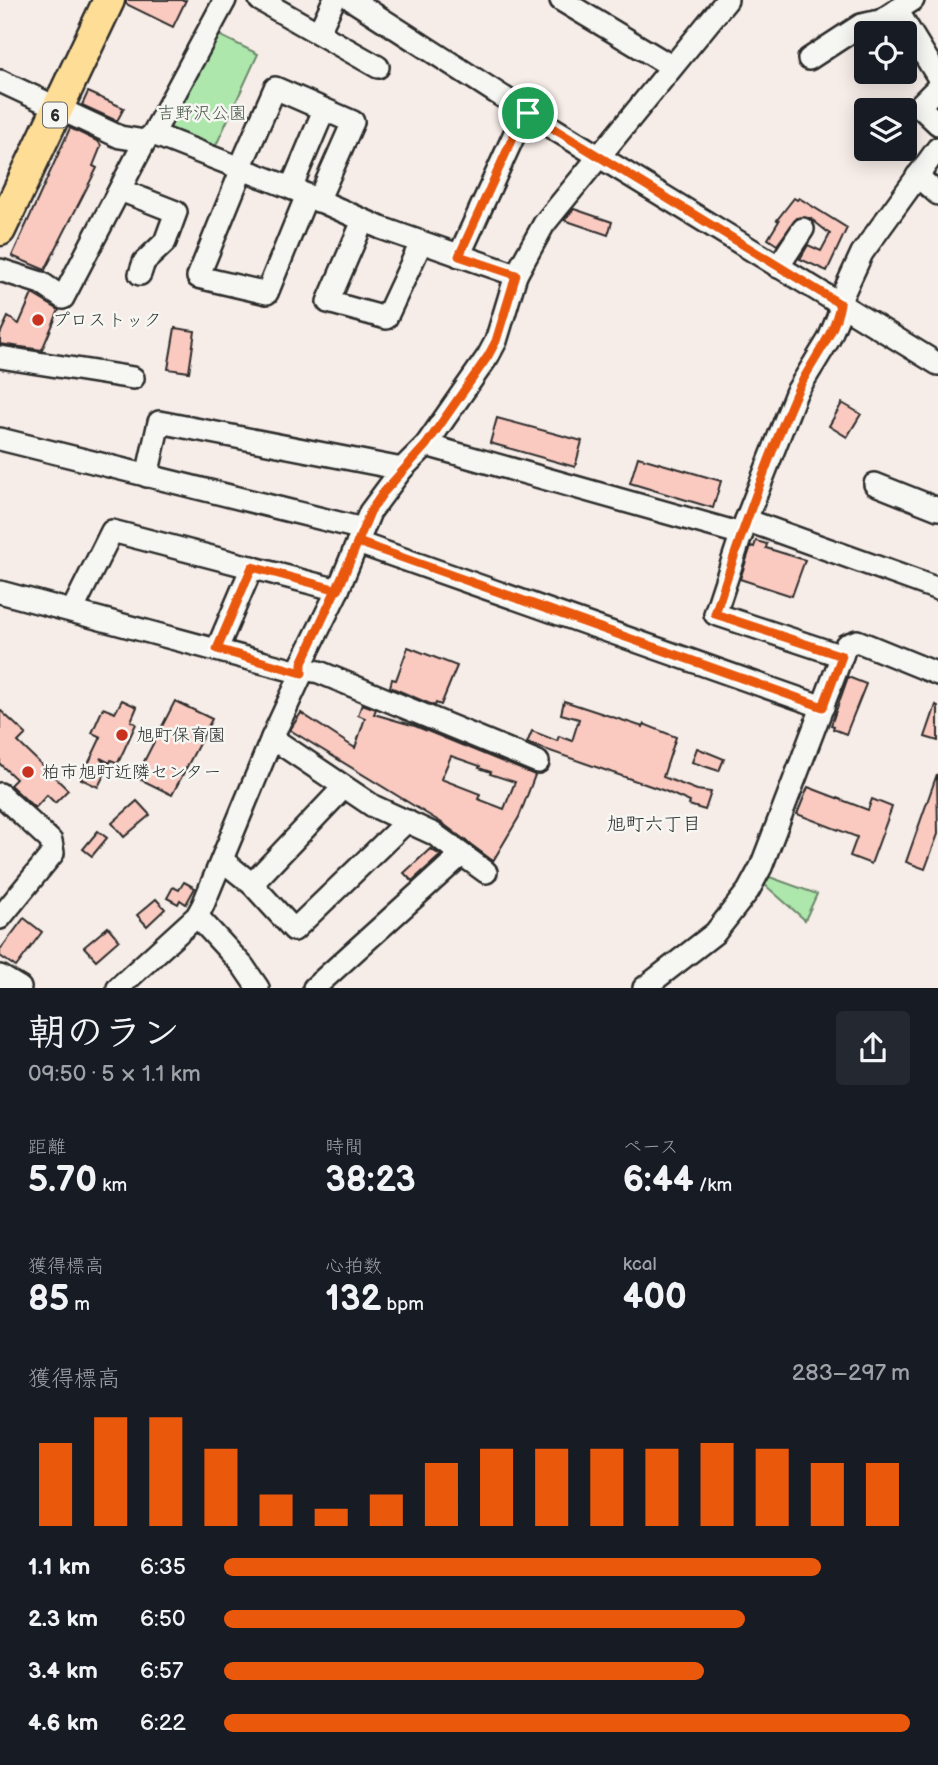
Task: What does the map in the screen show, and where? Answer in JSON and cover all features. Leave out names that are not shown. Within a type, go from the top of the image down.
[{"type":"highway","name":"6","points":[[0,230],[109,0]]},
{"type":"street","points":[[0,270],[41,283],[63,298],[226,0]]},
{"type":"street","points":[[260,0],[378,67]]},
{"type":"street","points":[[319,32],[334,0]]},
{"type":"street","points":[[352,0],[528,113],[938,364]]},
{"type":"street","points":[[561,0],[671,66]]},
{"type":"street","points":[[124,986],[197,916],[272,737],[302,673],[302,663],[361,536],[383,493],[402,468],[426,445],[488,356],[496,341],[516,275],[544,224],[727,0]]},
{"type":"street","points":[[809,59],[861,25],[880,21],[905,5],[938,77]]},
{"type":"street","points":[[0,81],[120,137],[149,137],[241,168],[363,221],[516,275]]},
{"type":"street","points":[[938,87],[919,106],[938,124]]},
{"type":"street","points":[[305,195],[353,122],[275,88],[198,277],[267,293],[305,195],[324,110]]},
{"type":"street","points":[[459,256],[520,122],[528,113]]},
{"type":"street","points":[[842,656],[715,614],[744,527],[796,393],[829,339],[840,304],[862,253],[938,148]]},
{"type":"street","points":[[917,176],[938,194]]},
{"type":"street","points":[[120,190],[176,212],[165,242],[144,262],[140,274]]},
{"type":"street","points":[[363,221],[328,302],[386,318],[421,243]]},
{"type":"street","points":[[778,267],[803,229]]},
{"type":"street","points":[[0,357],[133,378]]},
{"type":"street","points":[[148,476],[159,422],[402,468]]},
{"type":"street","points":[[0,439],[148,476],[361,536],[823,707]]},
{"type":"street","points":[[426,445],[744,527],[938,589]]},
{"type":"street","points":[[875,484],[938,509]]},
{"type":"street","points":[[72,611],[112,531],[338,590]]},
{"type":"street","points":[[217,649],[252,567]]},
{"type":"street","points":[[2,597],[72,611],[302,673],[309,670],[319,672],[538,762]]},
{"type":"street","points":[[644,988],[715,933],[748,891],[761,867],[846,645],[857,641],[938,674]]},
{"type":"street","points":[[272,737],[344,788],[373,806],[434,834],[486,872]]},
{"type":"street","points":[[252,884],[344,788]]},
{"type":"street","points":[[0,794],[51,842],[53,853],[0,918]]},
{"type":"street","points":[[222,860],[252,884],[294,930],[407,821]]},
{"type":"street","points":[[314,988],[461,855]]},
{"type":"street","points":[[197,916],[243,966],[258,988]]},
{"type":"street","points":[[0,976],[20,988]]},
{"type":"green space","name":"吉野沢公園","points":[[219,35],[258,54],[213,152],[167,135],[162,125]]},
{"type":"green space","points":[[764,875],[817,894],[805,920],[765,885]]},
{"type":"building","points":[[126,0],[186,0],[173,27],[126,4]]},
{"type":"building","points":[[88,92],[124,108],[117,121],[82,105]]},
{"type":"building","points":[[70,128],[99,142],[101,146],[93,166],[97,168],[45,270],[12,256]]},
{"type":"building","points":[[794,198],[799,198],[847,228],[827,271],[800,259],[808,245],[821,251],[830,234],[810,218],[797,218],[777,245],[768,239],[779,221],[777,220]]},
{"type":"building","points":[[574,209],[612,222],[608,235],[564,220]]},
{"type":"building","name":"プロストック","points":[[32,294],[59,310],[42,350],[0,344],[0,334],[8,317],[19,324]]},
{"type":"building","points":[[175,328],[195,331],[189,372],[168,369]]},
{"type":"building","points":[[842,403],[861,414],[847,437],[829,426]]},
{"type":"building","points":[[497,418],[582,441],[575,467],[490,443]]},
{"type":"building","points":[[638,457],[721,481],[713,508],[630,483]]},
{"type":"building","points":[[756,541],[767,544],[766,548],[805,560],[792,596],[740,579],[751,546],[754,547]]},
{"type":"building","points":[[408,647],[457,666],[441,705],[436,703],[435,706],[390,687],[392,679],[396,680]]},
{"type":"building","points":[[848,677],[866,684],[846,734],[833,729],[834,726],[831,725]]},
{"type":"building","points":[[122,700],[137,707],[131,721],[136,724],[118,763],[111,760],[110,763],[100,758],[108,767],[98,787],[81,779],[101,737],[92,733],[103,708],[115,713]]},
{"type":"building","points":[[175,701],[212,719],[172,795],[136,777]]},
{"type":"building","points":[[564,701],[643,727],[644,724],[676,737],[663,777],[697,790],[711,792],[705,810],[689,805],[690,802],[665,791],[527,743],[532,731],[557,741],[559,736],[572,741],[579,719],[561,714]]},
{"type":"building","points":[[362,704],[376,709],[374,714],[415,726],[535,775],[519,817],[493,861],[442,823],[290,730],[301,713],[355,748],[365,718],[358,715]],"holes":[[[451,756],[480,766],[479,768],[491,772],[490,774],[515,782],[504,809],[478,799],[480,794],[441,779]]]},
{"type":"building","points":[[936,705],[938,706],[938,741],[925,737]]},
{"type":"building","name":"柏市旭町近隣センター","points":[[0,710],[26,734],[18,742],[68,790],[55,803],[47,795],[35,808],[10,785],[16,779],[0,764]]},
{"type":"building","points":[[697,748],[724,759],[719,771],[692,762]]},
{"type":"building","points":[[937,774],[938,834],[925,869],[906,862]]},
{"type":"building","points":[[808,787],[868,810],[872,799],[892,807],[871,864],[850,856],[857,837],[797,814]]},
{"type":"building","points":[[137,801],[150,815],[124,837],[112,823]]},
{"type":"building","points":[[98,831],[107,838],[92,856],[83,849]]},
{"type":"building","points":[[430,849],[441,855],[412,881],[404,873]]},
{"type":"building","points":[[184,882],[195,888],[186,904],[180,900],[178,904],[167,898],[173,887],[179,890]]},
{"type":"building","points":[[156,899],[165,909],[147,926],[137,915]]},
{"type":"building","points":[[24,918],[42,932],[16,967],[0,956],[0,950]]},
{"type":"building","points":[[108,927],[119,940],[96,960],[84,947]]},
{"type":"place","name":"プロストック","points":[[38,320]]},
{"type":"place","name":"旭町保育園","points":[[122,735]]},
{"type":"place","name":"柏市旭町近隣センター","points":[[28,772]]},
{"type":"district","name":"旭町六丁目","points":[[654,823]]},
{"type":"route","points":[[528,113],[520,122],[459,256],[516,275],[496,341],[488,356],[426,445],[402,468],[370,512],[338,590],[252,567],[217,649],[302,673],[302,663],[338,590],[358,542],[593,628],[823,707],[842,656],[715,614],[746,520],[796,393],[829,339],[840,304],[528,113]]}]
